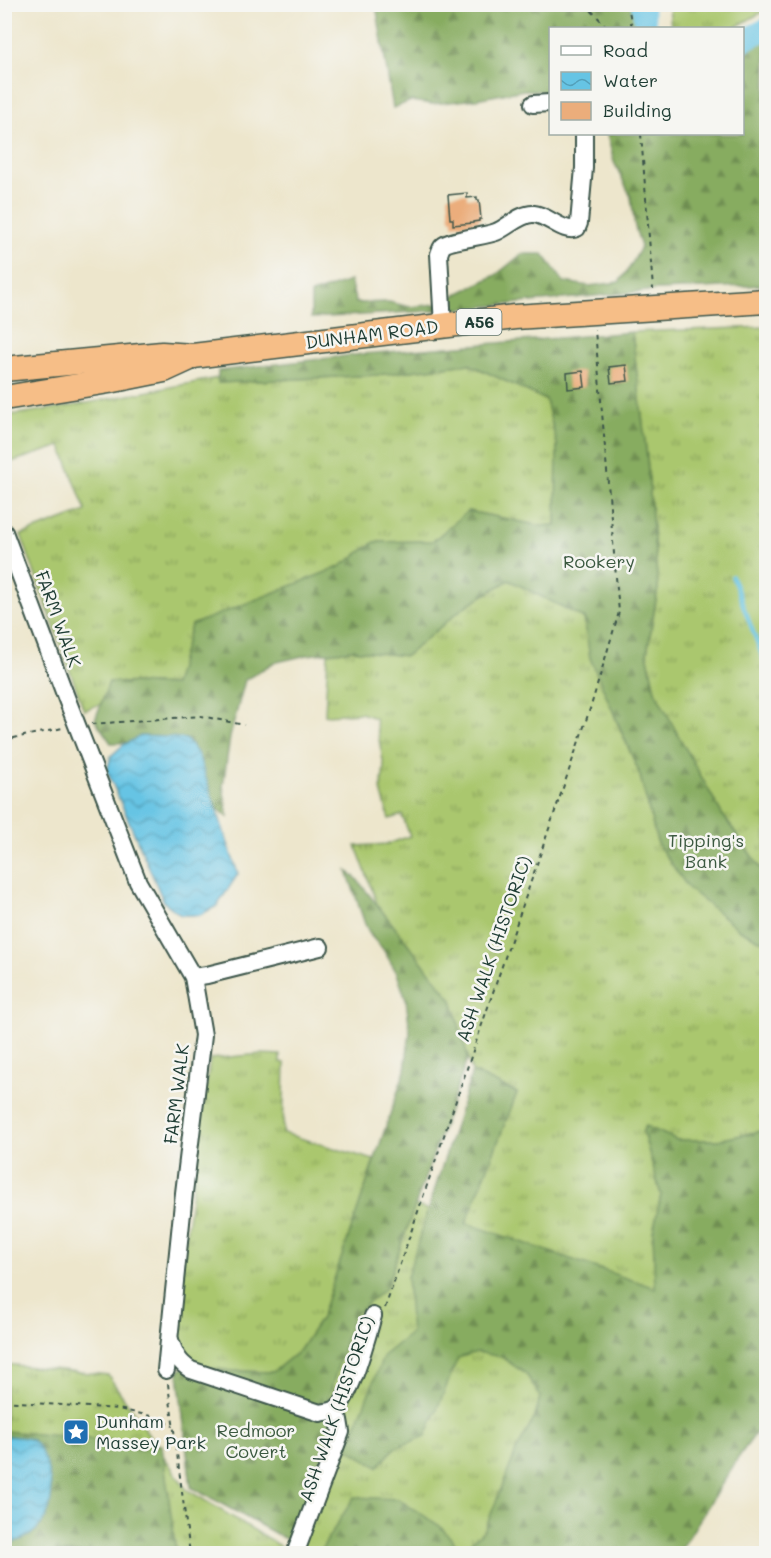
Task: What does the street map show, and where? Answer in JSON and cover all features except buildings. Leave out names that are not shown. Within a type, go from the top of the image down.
[{"type":"highway","name":"DUNHAM ROAD","points":[[4,369],[162,354],[193,356],[515,317],[766,301]]},
{"type":"highway","name":"DUNHAM ROAD","points":[[4,398],[142,374],[164,369],[193,356]]},
{"type":"lane","points":[[533,104],[549,103]]},
{"type":"lane","points":[[443,326],[439,254],[442,246],[450,241],[466,240],[497,231],[524,216],[533,214],[565,229],[577,228],[584,168],[584,135]]},
{"type":"lane","name":"FARM WALK","points":[[4,532],[138,882],[193,977],[203,1035],[166,1370]]},
{"type":"lane","points":[[193,977],[320,947]]},
{"type":"lane","points":[[169,1339],[182,1364],[191,1370],[320,1413],[333,1411],[342,1403],[378,1316]]},
{"type":"lane","points":[[295,1554],[341,1432],[339,1420],[333,1411]]},
{"type":"path","points":[[585,4],[607,27]]},
{"type":"path","points":[[628,4],[632,27]]},
{"type":"path","points":[[641,135],[654,294]]},
{"type":"path","name":"ASH WALK (HISTORIC)","points":[[378,1316],[587,717],[619,612],[596,338]]},
{"type":"path","points":[[4,740],[77,725],[201,716],[244,725]]},
{"type":"path","points":[[166,1370],[190,1554]]},
{"type":"path","points":[[4,1401],[118,1409],[151,1416],[172,1426]]},
{"type":"green space","points":[[376,5],[638,5],[644,27],[549,27],[549,92],[524,90],[432,104],[411,101],[393,108]]},
{"type":"green space","points":[[669,5],[766,5],[766,10],[736,27],[671,27]]},
{"type":"green space","points":[[766,38],[766,285],[659,290],[447,310],[311,318],[311,294],[350,281],[356,303],[389,302],[410,307],[437,304],[496,275],[522,254],[543,254],[564,282],[589,286],[619,282],[641,247],[635,227],[631,197],[614,162],[607,135],[744,135],[744,50]]},
{"type":"green space","points":[[766,327],[766,876],[722,814],[655,691],[647,653],[658,588],[647,458],[632,332]]},
{"type":"green space","name":"Rookery","points":[[632,332],[647,458],[658,588],[647,653],[655,691],[722,814],[766,876],[766,943],[740,930],[689,889],[658,845],[639,772],[590,658],[584,618],[509,580],[464,607],[406,656],[353,650],[307,655],[273,663],[245,680],[230,737],[223,786],[228,817],[200,794],[159,742],[111,743],[95,720],[109,682],[174,685],[191,625],[339,567],[375,542],[433,541],[468,511],[541,526],[556,525],[557,444],[546,400],[469,364],[377,375],[218,383],[218,371],[363,354]]},
{"type":"green space","points":[[469,364],[546,400],[557,444],[556,525],[541,526],[468,511],[433,541],[375,542],[174,685],[109,682],[101,704],[84,710],[21,535],[86,511],[61,446],[5,464],[4,416],[72,406],[218,378],[219,383],[377,375]]},
{"type":"green space","points":[[509,580],[584,618],[587,635],[616,720],[639,772],[658,845],[740,930],[766,943],[766,1130],[718,1140],[677,1140],[646,1127],[643,1131],[661,1195],[653,1232],[671,1553],[311,1553],[191,1487],[178,1371],[304,1392],[374,1191],[466,1223],[517,1093],[472,1072],[452,1000],[378,906],[356,846],[388,844],[410,836],[402,815],[389,819],[381,790],[384,766],[375,718],[361,713],[325,715],[328,653],[353,650],[406,656],[464,607]]},
{"type":"green space","name":"Redmoor Covert","points":[[347,871],[356,878],[452,1000],[468,1057],[386,1288],[352,1317],[326,1407],[334,1436],[291,1542],[191,1487],[178,1371],[188,1365],[231,1371],[273,1372],[300,1350],[321,1318],[405,1070],[410,1032],[406,1000],[397,973],[365,924]]},
{"type":"green space","points":[[261,1054],[280,1055],[280,1062],[285,1063],[283,1133],[374,1160],[321,1318],[300,1350],[273,1372],[231,1371],[188,1365],[173,1331],[210,1059]]},
{"type":"green space","points":[[472,1072],[517,1093],[466,1223],[655,1288],[653,1232],[661,1195],[643,1131],[646,1126],[677,1140],[718,1140],[766,1130],[766,1419],[738,1458],[679,1553],[319,1553],[354,1497],[398,1499],[440,1526],[462,1551],[485,1529],[517,1449],[535,1417],[540,1396],[526,1374],[501,1357],[477,1352],[458,1358],[426,1436],[395,1448],[378,1467],[347,1448],[384,1355],[411,1333],[407,1277]]},
{"type":"green space","name":"Dunham Massey Park","points":[[5,1364],[108,1375],[186,1489],[292,1553],[5,1554]]},
{"type":"green space","points":[[4,1431],[162,1445],[176,1553],[5,1553]]},
{"type":"water","points":[[140,736],[186,739],[198,754],[238,874],[217,906],[200,915],[181,915],[164,902],[107,771],[111,756],[123,745]]},
{"type":"water","points":[[5,1437],[29,1439],[39,1448],[49,1475],[51,1499],[46,1516],[36,1530],[22,1540],[5,1543]]},
{"type":"waterway","points":[[642,4],[646,27]]},
{"type":"waterway","points":[[744,40],[766,29]]},
{"type":"waterway","points":[[732,576],[763,658]]},
{"type":"place","name":"Dunham Massey Park","points":[[76,1432]]},
{"type":"park label","name":"Tipping's Bank","points":[[706,851]]}]
